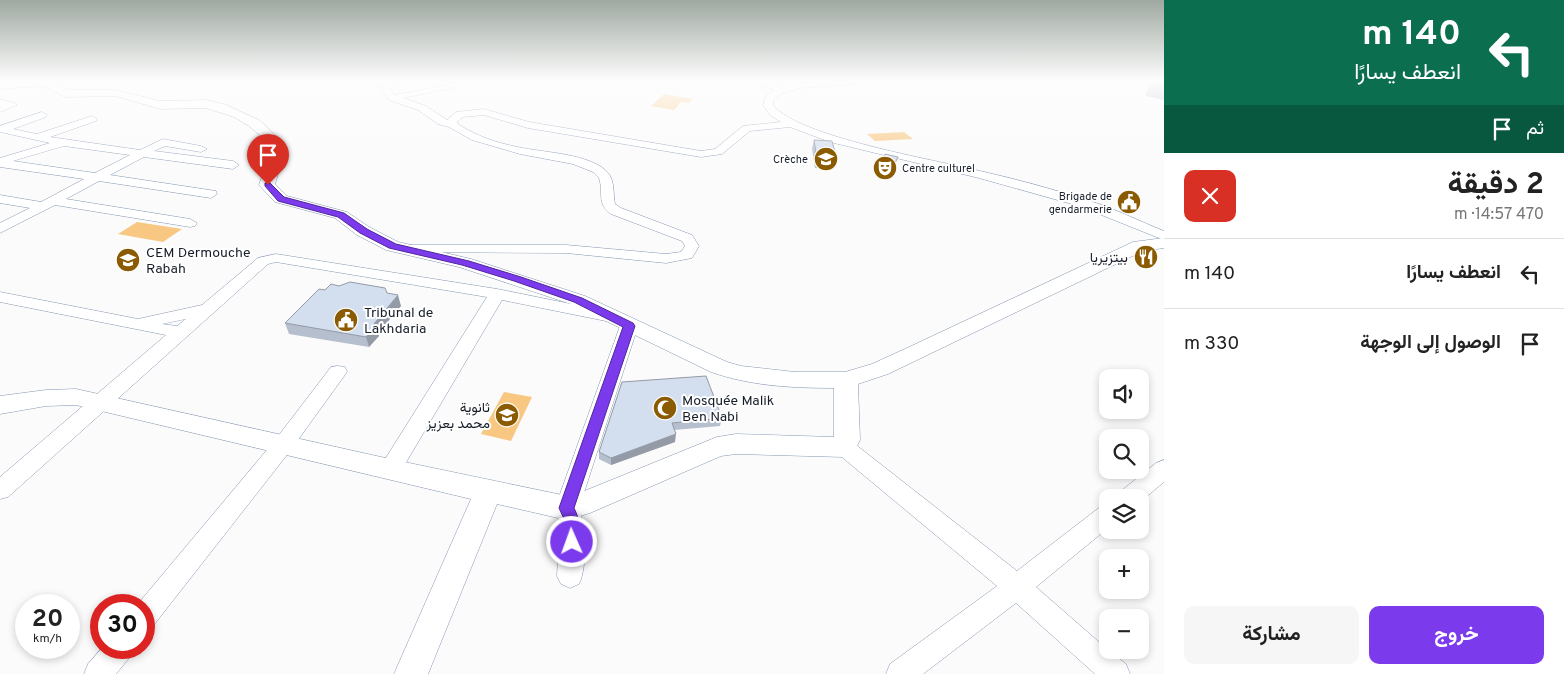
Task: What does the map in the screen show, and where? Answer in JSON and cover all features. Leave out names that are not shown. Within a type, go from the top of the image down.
[{"type":"main road","points":[[232,112],[254,124],[277,143],[278,152],[268,185],[281,199],[341,215],[363,231],[392,246],[465,263],[578,300],[719,367],[740,374],[794,380],[846,380],[880,369],[914,354],[1139,246],[1164,243]]},
{"type":"main road","points":[[0,405],[46,398],[76,398],[488,492],[567,508],[580,505],[716,447],[736,444],[844,447],[846,440],[846,380]]},
{"type":"main road","points":[[411,674],[488,492]]},
{"type":"street","points":[[402,248],[590,250],[654,258],[682,258],[689,251],[687,238],[616,211],[608,206],[604,176],[588,166],[511,149],[486,141],[458,129],[453,124],[442,122],[428,112]]},
{"type":"street","points":[[453,124],[454,117],[460,114],[479,112]]},
{"type":"street","points":[[486,112],[528,125],[701,154],[718,152],[748,128],[791,124]]},
{"type":"street","points":[[774,112],[791,124],[834,140],[982,175],[1084,203],[1164,236]]},
{"type":"street","points":[[0,129],[42,115]]},
{"type":"street","points":[[38,137],[92,119]]},
{"type":"street","points":[[0,129],[63,143],[233,165]]},
{"type":"street","points":[[0,229],[163,142],[201,149]]},
{"type":"street","points":[[0,162],[63,143]]},
{"type":"street","points":[[0,162],[211,194]]},
{"type":"street","points":[[0,199],[49,203],[190,223]]},
{"type":"street","points":[[1151,230],[1156,224],[1164,221]]},
{"type":"street","points":[[654,258],[665,255],[672,247],[667,229]]},
{"type":"street","points":[[0,490],[103,403],[263,261],[276,258],[498,294],[620,321],[567,508],[572,525],[570,576]]},
{"type":"street","points":[[390,470],[498,294]]},
{"type":"street","points":[[0,297],[182,333]]},
{"type":"street","points":[[133,324],[210,309]]},
{"type":"street","points":[[155,603],[284,445],[338,372]]},
{"type":"street","points":[[844,447],[1017,587],[1116,674]]},
{"type":"street","points":[[1140,489],[1164,469]]},
{"type":"street","points":[[900,674],[1017,587],[1099,521]]},
{"type":"street","points":[[98,674],[110,659]]},
{"type":"shaded area","points":[[904,132],[913,139],[875,141],[867,134]]},
{"type":"shaded area","points":[[137,222],[182,229],[163,242],[118,234]]},
{"type":"shaded area","points":[[504,392],[532,397],[511,441],[481,434]]},
{"type":"building","points":[[814,140],[832,141],[836,156],[834,155],[835,160],[817,159]]},
{"type":"building","points":[[885,154],[898,157],[893,167],[880,164]]},
{"type":"building","name":"Tribunal de Lakhdaria","points":[[350,282],[385,288],[387,293],[398,295],[373,325],[376,326],[366,337],[285,323],[319,289],[325,290],[331,284],[339,286]]},
{"type":"building","name":"Mosquée Malik Ben Nabi","points":[[706,376],[722,418],[672,423],[676,434],[611,458],[599,452],[622,382]]},
{"type":"place","name":"Crèche","points":[[826,159]]},
{"type":"place","name":"Centre culturel","points":[[885,168]]},
{"type":"place","name":"Brigade de gendarmerie","points":[[1129,202]]},
{"type":"place","name":"بيتزيريا","points":[[1146,257]]},
{"type":"place","name":"CEM Dermouche Rabah","points":[[128,260]]},
{"type":"place","name":"Tribunal de Lakhdaria","points":[[346,320]]},
{"type":"place","name":"Mosquée Malik Ben Nabi","points":[[665,408]]},
{"type":"place","name":"ثانوية محمد بعزيز","points":[[507,415]]},
{"type":"route","points":[[268,185],[281,199],[318,207],[341,215],[363,231],[392,246],[465,263],[517,279],[578,300],[629,326],[567,508],[572,521],[572,542]]}]
